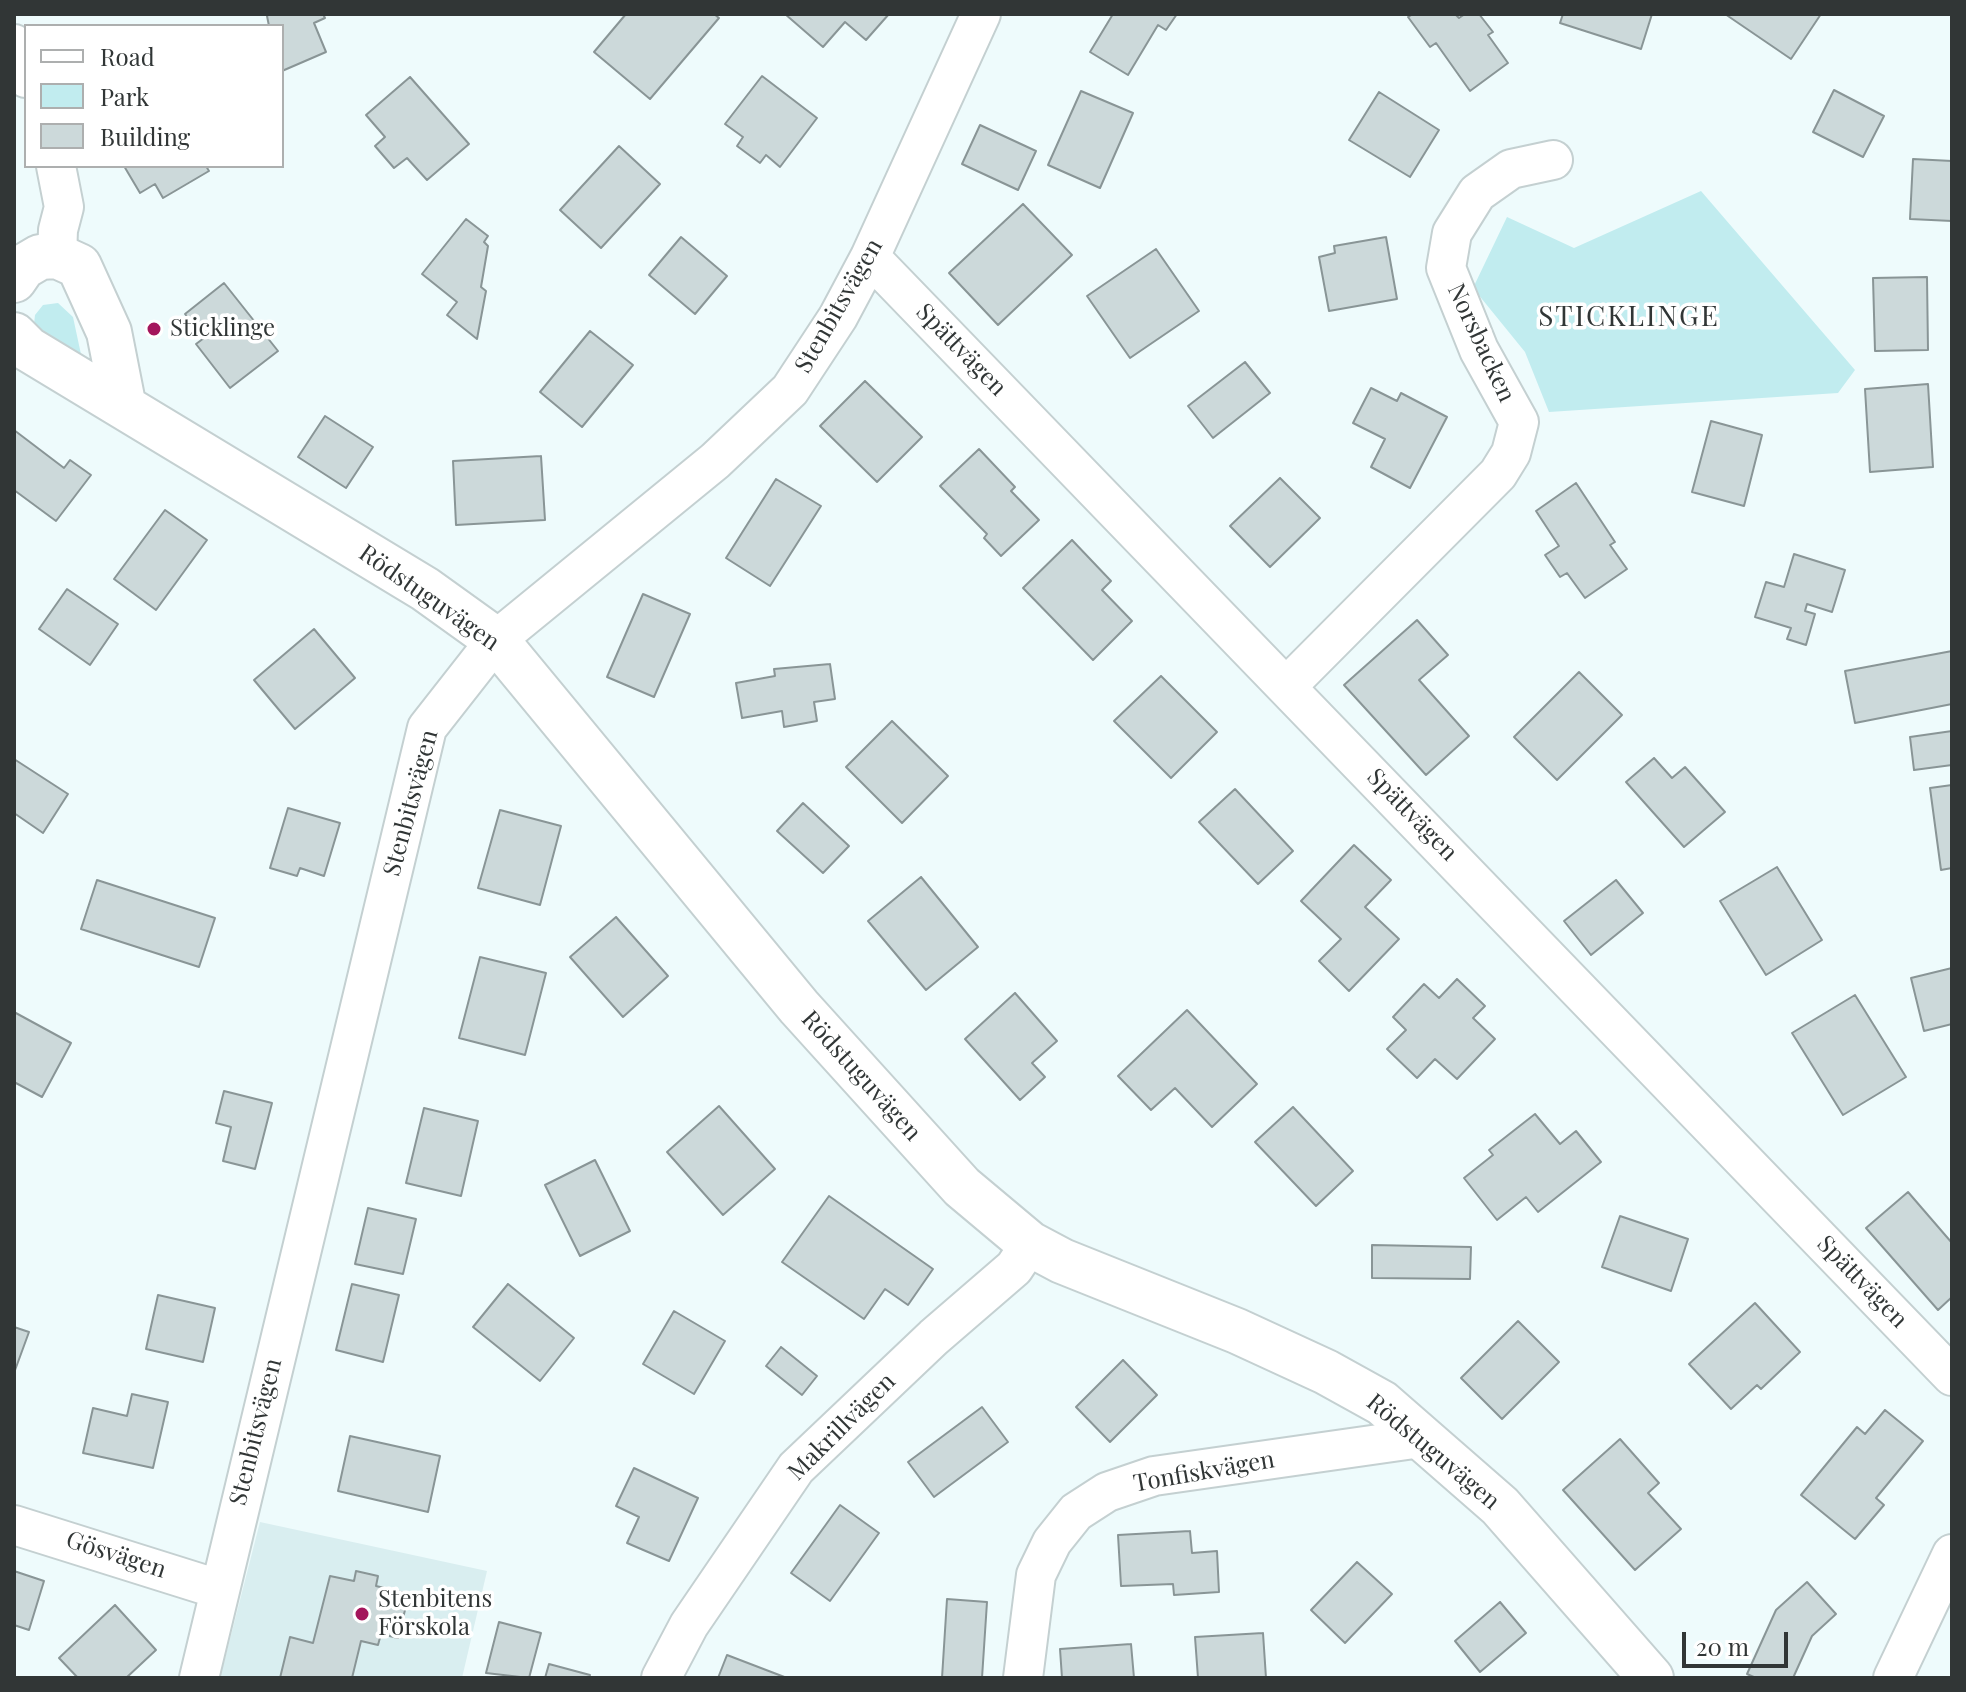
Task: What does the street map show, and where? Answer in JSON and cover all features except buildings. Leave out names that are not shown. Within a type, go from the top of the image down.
[{"type":"street","name":"Stenbitsvägen","points":[[199,1678],[427,728],[496,640],[715,461],[790,390],[838,317],[870,257],[981,14]]},
{"type":"street","points":[[14,44],[24,72]]},
{"type":"street","name":"Norsbacken","points":[[1287,686],[1498,474],[1511,453],[1519,422],[1479,350],[1446,268],[1452,233],[1477,193],[1511,169],[1553,160]]},
{"type":"street","points":[[56,168],[64,207],[58,230],[57,256]]},
{"type":"street","points":[[14,280],[23,267],[40,257],[57,256],[79,266],[109,332],[123,403]]},
{"type":"street","name":"Spättvägen","points":[[870,257],[1952,1376]]},
{"type":"street","name":"Rödstuguvägen","points":[[14,335],[28,349],[123,403],[425,589],[496,640],[799,1007],[962,1187],[1030,1244],[1062,1261],[1237,1331],[1326,1372],[1382,1403],[1500,1506],[1651,1678]]},
{"type":"street","name":"Makrillvägen","points":[[661,1678],[689,1625],[796,1468],[934,1337],[1014,1268],[1030,1244]]},
{"type":"street","name":"Tonfiskvägen","points":[[1023,1678],[1036,1575],[1052,1542],[1076,1512],[1107,1492],[1154,1476],[1421,1438]]},
{"type":"street","name":"Gösvägen","points":[[14,1525],[218,1589]]},
{"type":"street","points":[[1893,1678],[1952,1554]]},
{"type":"shaded area","points":[[260,1522],[487,1571],[462,1678],[220,1678]]},
{"type":"green space","points":[[1701,191],[1855,370],[1838,393],[1549,412],[1525,352],[1473,288],[1507,217],[1574,248]]},
{"type":"green space","points":[[58,303],[73,317],[82,359],[40,335],[34,324],[35,315],[43,305]]},
{"type":"place","name":"Sticklinge","points":[[154,329]]},
{"type":"place","name":"Stenbitens Förskola","points":[[362,1614]]},
{"type":"district","name":"STICKLINGE","points":[[1629,317]]}]
